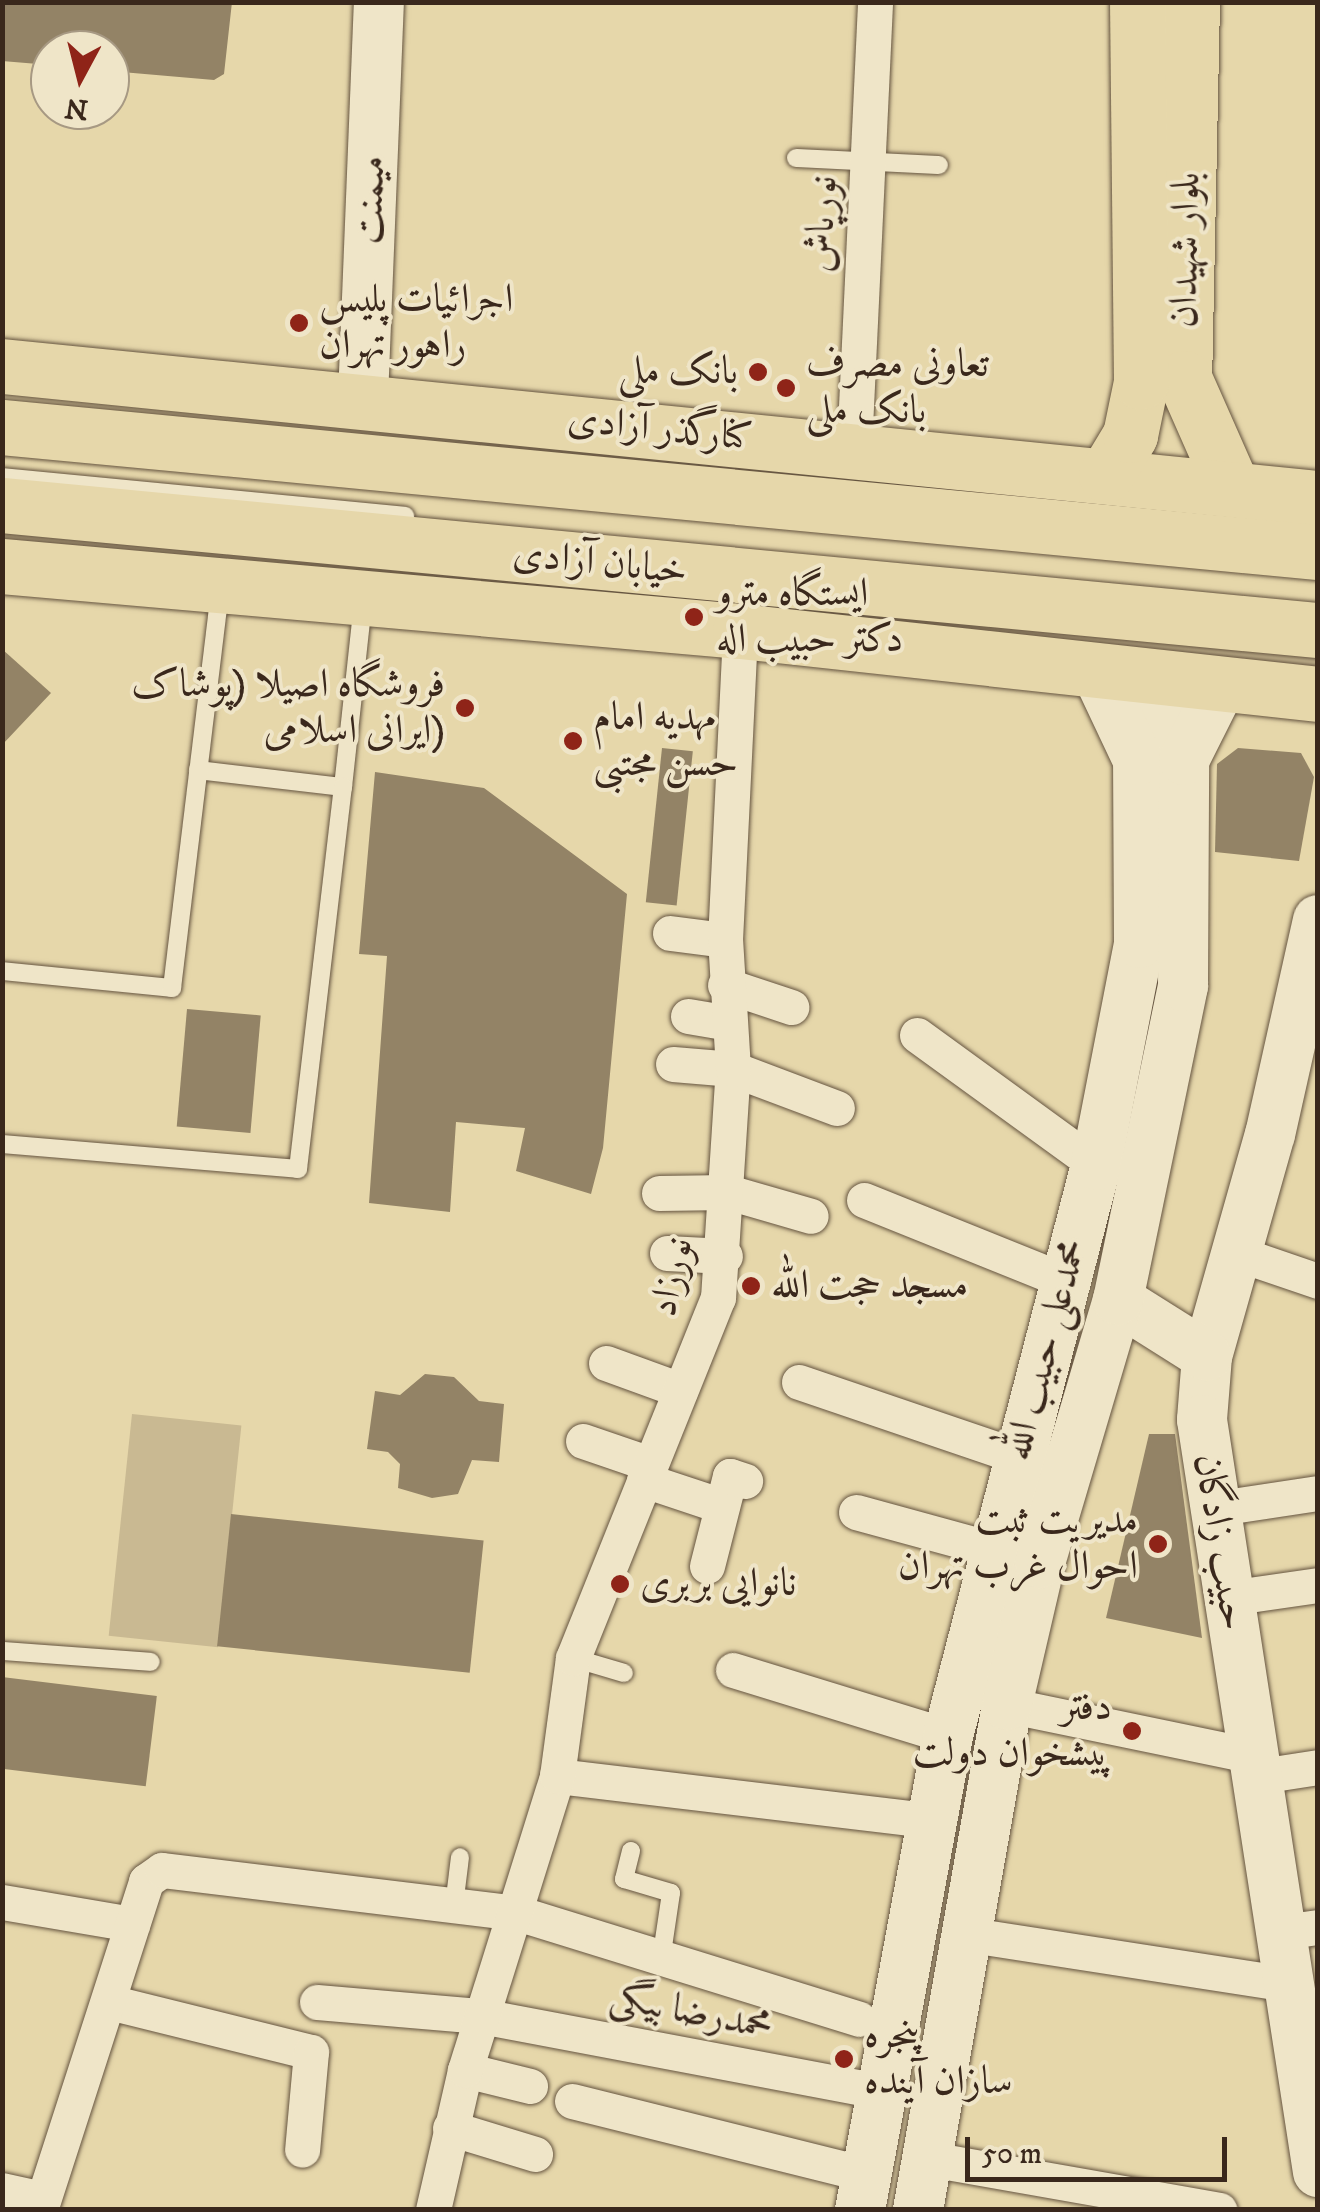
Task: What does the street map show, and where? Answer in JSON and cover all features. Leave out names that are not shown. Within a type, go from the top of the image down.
[{"type":"main road","name":"میمنت","points":[[363,398],[378,2]]},
{"type":"main road","name":"بلوار شهیدان","points":[[1137,2],[1162,380],[1232,488]]},
{"type":"main road","name":"بلوار شهیدان","points":[[1106,475],[1162,380],[1192,2]]},
{"type":"main road","name":"کنارگذر آزادی","points":[[2,366],[363,398],[1318,498]]},
{"type":"main road","name":"خیابان آزادی","points":[[2,427],[1318,552]]},
{"type":"main road","name":"خیابان آزادی","points":[[2,505],[1318,630]]},
{"type":"main road","points":[[2,566],[740,631],[1318,694]]},
{"type":"main road","points":[[664,570],[922,650]]},
{"type":"main road","name":"محمدعلی حبیب الله","points":[[918,2210],[971,1935],[1008,1705],[1040,1563],[1118,1300],[1145,1182],[1186,953],[1161,760],[1096,671]]},
{"type":"main road","name":"محمدعلی حبیب الله","points":[[864,2192],[948,1736],[991,1549],[1096,1165],[1138,943],[1161,760],[1222,684]]},
{"type":"main road","name":"حبیب زادگان","points":[[1318,920],[1301,1076],[1238,1254],[1207,1356],[1202,1420],[1212,1509],[1258,1766],[1300,1930],[1289,1984],[1318,2172]]},
{"type":"main road","points":[[1096,1165],[1145,1182]]},
{"type":"main road","points":[[1118,1300],[1207,1356]]},
{"type":"street","name":"نورپاش","points":[[854,449],[875,2]]},
{"type":"street","name":"نورزاد","points":[[433,2210],[465,2070],[556,1776],[574,1658],[718,1298],[725,1256],[733,1069],[724,940],[740,631]]},
{"type":"street","points":[[670,933],[724,940]]},
{"type":"street","points":[[725,985],[791,1007]]},
{"type":"street","points":[[688,1016],[729,1023]]},
{"type":"street","points":[[917,1035],[1096,1165]]},
{"type":"street","points":[[673,1064],[733,1069],[837,1108]]},
{"type":"street","points":[[659,1193],[728,1192],[810,1216]]},
{"type":"street","points":[[864,1200],[1065,1281]]},
{"type":"street","points":[[667,1253],[725,1256]]},
{"type":"street","points":[[1238,1254],[1318,1281]]},
{"type":"street","points":[[606,1363],[680,1390]]},
{"type":"street","points":[[799,1382],[1016,1456]]},
{"type":"street","points":[[583,1442],[647,1472],[733,1494],[707,1566]]},
{"type":"street","points":[[1212,1509],[1318,1493]]},
{"type":"street","points":[[856,1512],[991,1549]]},
{"type":"street","points":[[1228,1598],[1318,1584]]},
{"type":"street","points":[[733,1670],[948,1736]]},
{"type":"street","points":[[1008,1705],[1258,1766],[1318,1767]]},
{"type":"street","points":[[556,1776],[933,1821]]},
{"type":"street","points":[[2,2190],[42,2204],[146,1881],[162,1870],[517,1912],[662,1953],[858,2019]]},
{"type":"street","points":[[2,1902],[132,1924]]},
{"type":"street","points":[[971,1935],[1289,1984]]},
{"type":"street","points":[[108,2002],[312,2052],[302,2150]]},
{"type":"street","name":"محمدرضا بیگی","points":[[316,2002],[482,2016],[885,2092]]},
{"type":"street","points":[[465,2070],[530,2086]]},
{"type":"street","points":[[572,2101],[864,2192]]},
{"type":"street","points":[[450,2128],[535,2154]]},
{"type":"street","points":[[930,2159],[1220,2210]]},
{"type":"lane","points":[[796,158],[939,165]]},
{"type":"lane","points":[[2,477],[434,518]]},
{"type":"lane","points":[[2,971],[172,988],[221,585]]},
{"type":"lane","points":[[2,1144],[298,1169],[363,597]]},
{"type":"lane","points":[[198,770],[343,787]]},
{"type":"lane","points":[[2,1651],[151,1662]]},
{"type":"lane","points":[[574,1658],[624,1672]]},
{"type":"lane","points":[[631,1851],[624,1878],[671,1893],[662,1953]]},
{"type":"lane","points":[[454,1906],[460,1857]]},
{"type":"shaded area","points":[[2,532],[657,597],[3,549]]},
{"type":"shaded area","points":[[878,611],[1317,657],[1313,690],[875,644]]},
{"type":"shaded area","points":[[132,1414],[241,1425],[218,1647],[109,1636]]},
{"type":"building","points":[[2,2],[232,2],[224,74],[214,80],[130,73],[130,30],[30,30],[30,63],[2,61]]},
{"type":"building","points":[[2,649],[51,693],[2,745]]},
{"type":"building","points":[[662,748],[693,751],[677,905],[646,902]]},
{"type":"building","points":[[1238,748],[1301,753],[1314,777],[1299,861],[1215,852],[1217,764]]},
{"type":"building","points":[[375,772],[484,788],[627,894],[603,1148],[591,1194],[516,1171],[525,1128],[456,1122],[450,1212],[369,1203],[387,956],[359,954]]},
{"type":"building","points":[[187,1009],[261,1015],[250,1133],[177,1127]]},
{"type":"building","points":[[425,1374],[454,1377],[479,1401],[504,1404],[499,1462],[472,1460],[458,1494],[432,1498],[398,1488],[400,1464],[388,1452],[367,1449],[375,1391],[400,1395]]},
{"type":"building","name":"مدیریت ثبت احوال غرب تهران","points":[[1149,1434],[1175,1434],[1202,1638],[1106,1618]]},
{"type":"building","points":[[231,1514],[484,1541],[470,1673],[217,1646]]},
{"type":"building","points":[[2,1677],[157,1696],[146,1786],[2,1769]]},
{"type":"place","name":"اجرائیات پلیس راهور تهران","points":[[299,323]]},
{"type":"place","name":"بانک ملی","points":[[758,372]]},
{"type":"place","name":"تعاونی مصرف بانک ملی","points":[[786,388]]},
{"type":"place","name":"ایستگاه مترو دکتر حبیب اله","points":[[694,617]]},
{"type":"place","name":"فروشگاه اصیلا (پوشاک ایرانی اسلامی)","points":[[465,708]]},
{"type":"place","name":"مهدیه امام حسن مجتبی","points":[[573,741]]},
{"type":"place","name":"مسجد حجت الله","points":[[751,1286]]},
{"type":"place","name":"مدیریت ثبت احوال غرب تهران","points":[[1158,1544]]},
{"type":"place","name":"نانوایی بربری","points":[[620,1584]]},
{"type":"place","name":"دفتر پیشخوان دولت","points":[[1132,1731]]},
{"type":"place","name":"پنجره سازان آینده","points":[[844,2059]]}]
